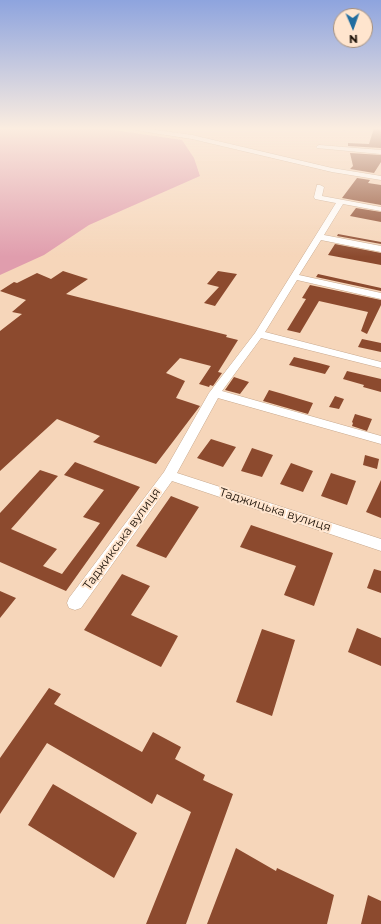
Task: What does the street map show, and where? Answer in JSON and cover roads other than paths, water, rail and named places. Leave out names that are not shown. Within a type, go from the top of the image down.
[{"type":"street","points":[[344,171],[381,178]]},
{"type":"street","points":[[320,187],[318,198],[381,209]]},
{"type":"street","name":"Таджикська вулиця","points":[[75,603],[169,475],[215,393],[259,334],[320,237],[340,202]]},
{"type":"street","points":[[320,237],[381,249]]},
{"type":"street","points":[[294,277],[381,296]]},
{"type":"street","points":[[259,334],[381,365]]},
{"type":"street","points":[[215,393],[381,440]]},
{"type":"street","name":"Таджицька вулиця","points":[[169,475],[381,545]]}]
